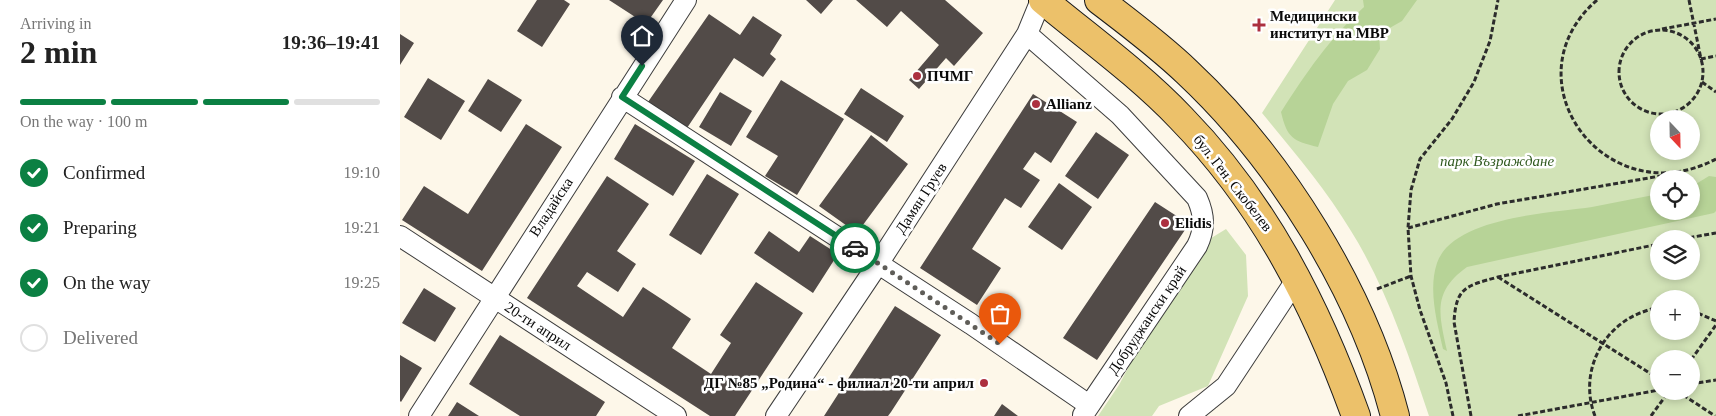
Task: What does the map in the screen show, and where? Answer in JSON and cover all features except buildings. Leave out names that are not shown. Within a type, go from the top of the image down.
[{"type":"main road","name":"бул. Ген. Скобелев","points":[[1042,0],[1122,62],[1182,118],[1246,197],[1269,229],[1298,277],[1334,353],[1356,416]]},
{"type":"main road","points":[[1099,0],[1187,73],[1260,154],[1300,208],[1335,266],[1369,339],[1395,416]]},
{"type":"street","name":"Владайска","points":[[419,416],[686,0]]},
{"type":"street","name":"Дамян Груев","points":[[776,416],[878,264],[1027,34],[1042,0]]},
{"type":"street","name":"Добруджански край","points":[[1027,34],[1120,115],[1197,198],[1204,221],[1203,233],[1197,246],[1086,410]]},
{"type":"street","points":[[622,97],[878,264],[1086,410]]},
{"type":"street","name":"20-ти април","points":[[400,236],[676,416]]},
{"type":"street","points":[[1189,416],[1226,386],[1298,277]]},
{"type":"path","points":[[1453,416],[1446,383],[1420,310],[1411,276],[1408,228],[1412,190],[1420,159],[1452,119],[1474,82],[1490,41],[1498,0]]},
{"type":"path","points":[[1596,0],[1580,17],[1566,46],[1562,83],[1570,114],[1588,141],[1609,158],[1624,166],[1650,172]]},
{"type":"path","points":[[1689,0],[1694,23],[1701,59],[1702,81],[1694,98],[1687,105],[1669,114],[1649,113],[1637,107],[1628,99],[1621,88],[1618,76],[1622,57],[1632,41],[1643,34],[1654,31],[1694,23],[1716,19]]},
{"type":"path","points":[[1654,31],[1668,31],[1680,35],[1690,42],[1701,59]]},
{"type":"path","points":[[1701,59],[1716,56]]},
{"type":"path","points":[[1702,81],[1716,92]]},
{"type":"path","points":[[1687,170],[1716,159]]},
{"type":"path","points":[[1408,228],[1497,204],[1650,178]]},
{"type":"path","points":[[1700,236],[1716,233]]},
{"type":"path","points":[[1471,416],[1454,322],[1454,307],[1460,292],[1475,283],[1498,277],[1650,246]]},
{"type":"path","points":[[1377,289],[1411,276]]},
{"type":"path","points":[[1498,277],[1650,374]]},
{"type":"path","points":[[1595,416],[1589,402],[1590,370],[1602,343],[1626,319],[1650,311]]},
{"type":"path","points":[[1698,350],[1716,323],[1700,315]]},
{"type":"path","points":[[1700,383],[1716,380]]},
{"type":"path","points":[[1518,416],[1650,392]]},
{"type":"path","points":[[1651,416],[1663,400]]},
{"type":"path","points":[[1691,400],[1715,416]]},
{"type":"green space","name":"парк Възраждане","points":[[1335,0],[1716,0],[1716,416],[1429,416],[1386,298],[1364,252],[1341,215],[1262,113]]},
{"type":"green space","points":[[1363,0],[1417,0],[1402,21],[1379,34],[1380,49],[1367,70],[1348,81],[1333,104],[1318,147],[1303,143],[1292,137],[1289,133],[1281,112],[1329,44],[1364,7]]},
{"type":"green space","points":[[1709,176],[1716,177],[1716,211],[1700,216],[1700,182]]},
{"type":"green space","points":[[1650,196],[1650,220],[1682,220],[1467,267],[1448,285],[1443,295],[1441,315],[1447,351],[1443,349],[1434,306],[1433,284],[1437,263],[1447,248],[1462,236],[1505,220],[1592,207]]},
{"type":"green space","points":[[1226,229],[1246,255],[1248,296],[1208,386],[1159,406],[1152,416],[1098,416],[1119,385],[1146,334],[1208,240]]},
{"type":"way so far","points":[[855,248],[1000,344]]},
{"type":"place","name":"Медицински институт на МВР","points":[[1259,25]]},
{"type":"place","name":"ПЧМГ","points":[[917,76]]},
{"type":"place","name":"Allianz","points":[[1036,104]]},
{"type":"place","name":"Elidis","points":[[1165,223]]},
{"type":"place","name":"ДГ №85 „Родина“ - филиал 20-ти април","points":[[984,383]]},
{"type":"route","points":[[642,66],[622,97],[855,248]]}]
